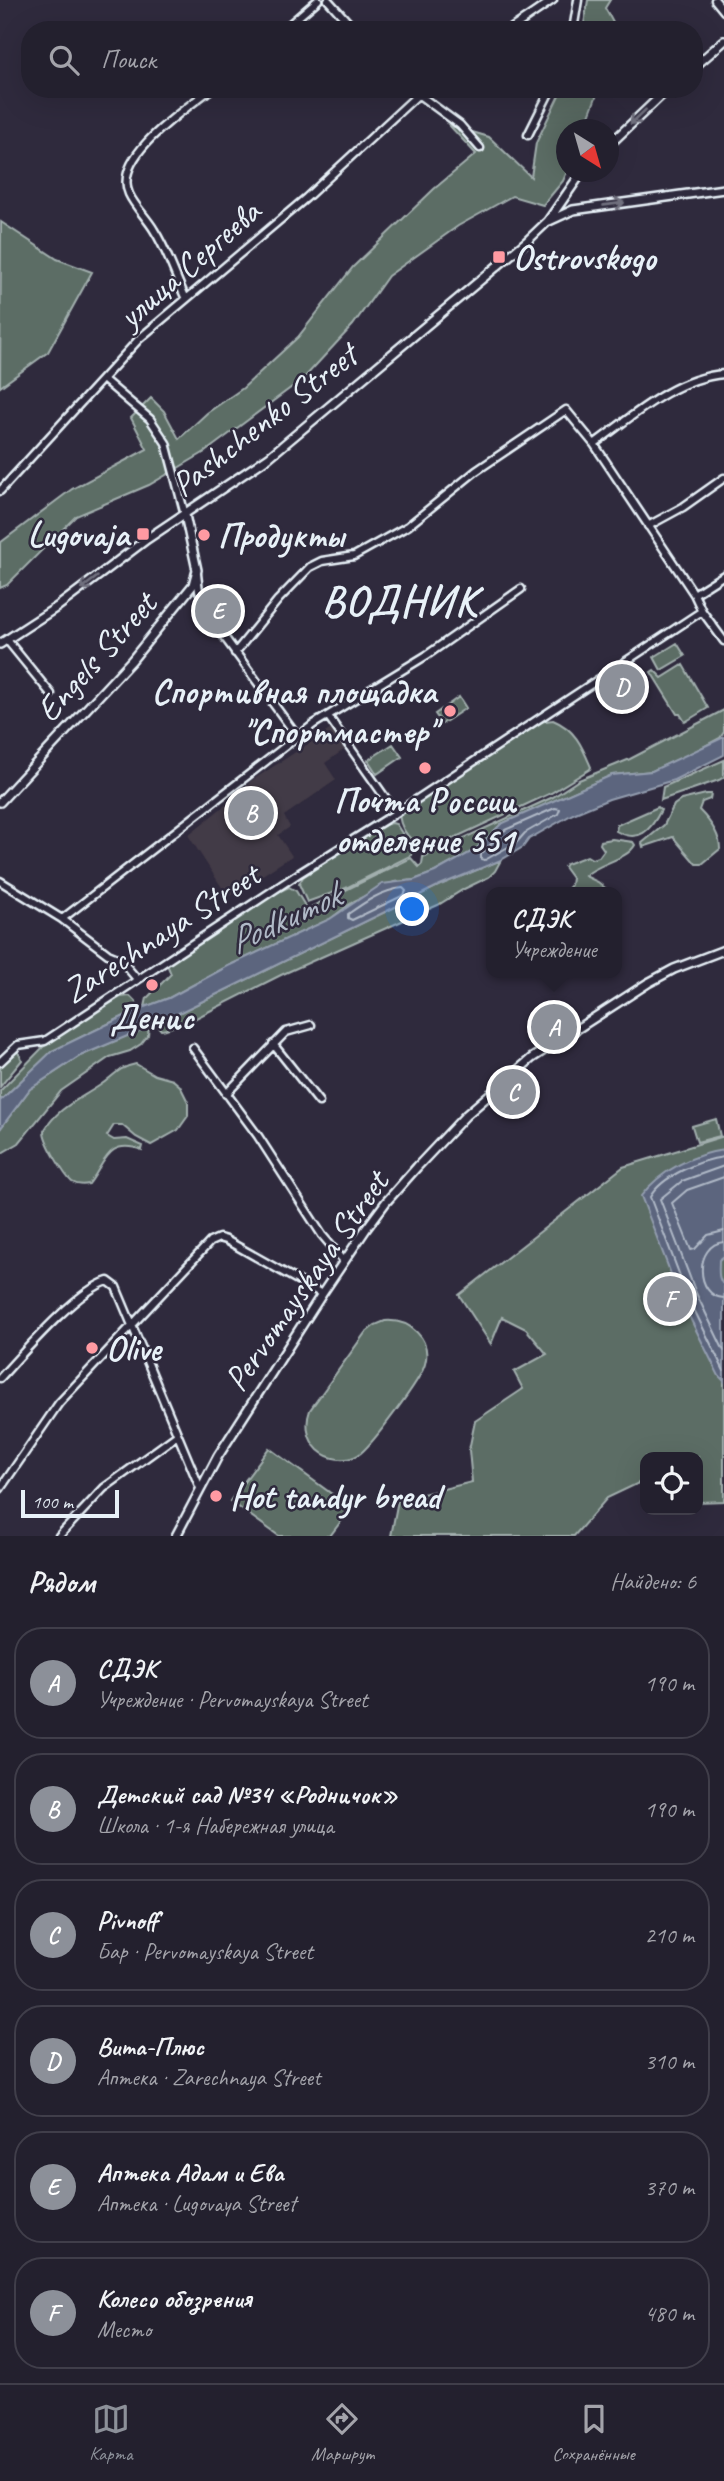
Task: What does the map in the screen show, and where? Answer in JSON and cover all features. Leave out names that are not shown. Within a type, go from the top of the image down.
[{"type":"street","points":[[294,21],[318,0]]},
{"type":"street","points":[[328,0],[347,21]]},
{"type":"street","points":[[522,21],[553,0]]},
{"type":"street","points":[[574,21],[578,0]]},
{"type":"street","points":[[715,0],[724,11]]},
{"type":"street","points":[[703,58],[724,41]]},
{"type":"street","points":[[186,299],[165,250],[129,193],[126,179],[128,168],[135,156],[170,121],[199,98]]},
{"type":"street","name":"улица Сергеева","points":[[0,491],[139,339],[306,198],[408,98]]},
{"type":"street","points":[[422,98],[460,125],[480,148]]},
{"type":"street","points":[[528,135],[546,98]]},
{"type":"street","points":[[619,136],[659,98]]},
{"type":"street","points":[[548,221],[575,182]]},
{"type":"street","points":[[548,221],[573,210],[724,189]]},
{"type":"street","name":"Pashchenko Street","points":[[4,642],[57,607],[147,539],[269,457],[548,221]]},
{"type":"street","points":[[594,444],[656,400],[684,384],[724,374]]},
{"type":"street","points":[[103,380],[150,419],[166,443],[191,537],[200,595],[211,619],[297,736]]},
{"type":"street","points":[[235,653],[278,600],[310,568],[322,561],[354,556],[398,532],[444,499],[476,471],[566,410],[594,444],[694,594],[702,611],[723,637]]},
{"type":"street","points":[[648,526],[683,507],[724,478]]},
{"type":"street","name":"Engels Street","points":[[0,802],[132,660],[184,598],[197,574]]},
{"type":"street","points":[[694,594],[724,575]]},
{"type":"street","points":[[62,919],[297,736],[427,655],[521,589]]},
{"type":"street","points":[[184,598],[191,593],[200,595]]},
{"type":"street","name":"Zarechnaya Street","points":[[0,1062],[18,1045],[45,1041],[702,611]]},
{"type":"street","points":[[4,642],[51,694]]},
{"type":"street","points":[[328,716],[397,813]]},
{"type":"street","points":[[0,881],[62,919],[108,954],[120,959],[138,979]]},
{"type":"street","name":"Pervomayskaya Street","points":[[176,1536],[200,1488],[322,1294],[393,1193],[466,1115],[514,1072],[552,1044],[648,983],[674,969],[724,950]]},
{"type":"street","points":[[226,1094],[286,1032],[311,1025]]},
{"type":"street","points":[[273,1044],[319,1102]]},
{"type":"street","points":[[193,1048],[258,1136],[322,1235],[345,1261]]},
{"type":"street","points":[[0,1489],[60,1403],[211,1242],[219,1238],[226,1240],[322,1294]]},
{"type":"street","points":[[0,1378],[60,1316],[94,1286],[108,1281],[116,1287],[200,1488]]},
{"type":"street","points":[[59,1536],[104,1488],[176,1436]]},
{"type":"shaded area","points":[[331,729],[345,749],[325,763],[336,780],[284,816],[290,827],[278,835],[292,856],[228,897],[188,835],[251,781]]},
{"type":"green space","points":[[588,0],[610,0],[605,8],[612,21],[584,21]]},
{"type":"green space","points":[[558,98],[596,98],[588,119],[556,119],[556,182],[562,182],[543,205],[512,196],[458,226],[388,276],[353,325],[304,378],[205,452],[149,485],[76,516],[7,585],[0,588],[0,543],[72,489],[147,449],[131,418],[151,398],[164,411],[179,439],[207,413],[243,388],[298,337],[353,267],[434,189],[476,154],[449,125],[489,137],[531,177],[536,143]]},
{"type":"green space","points":[[1,222],[57,259],[92,272],[48,352],[0,387]]},
{"type":"green space","points":[[677,643],[685,656],[661,670],[654,657]]},
{"type":"green space","points":[[683,665],[708,708],[685,722],[680,714],[677,714],[651,672],[654,670],[662,678]]},
{"type":"green space","name":"Спортивная площадка \"Спортмастер\"","points":[[459,697],[466,708],[442,724],[435,714]]},
{"type":"green space","points":[[724,710],[724,732],[720,738],[690,754],[652,771],[612,775],[501,824],[475,850],[435,872],[414,880],[394,882],[354,901],[330,919],[228,966],[169,998],[145,1007],[147,998],[171,974],[166,962],[263,899],[289,887],[296,891],[307,909],[411,858],[419,867],[423,857],[553,797],[579,780],[630,759]]},
{"type":"green space","points":[[553,720],[567,728],[577,739],[588,759],[590,769],[551,793],[441,844],[426,846],[408,836],[399,815],[538,722]]},
{"type":"green space","points":[[393,744],[402,757],[377,774],[368,760]]},
{"type":"green space","points":[[724,760],[724,777],[661,800],[663,787]]},
{"type":"green space","points":[[711,794],[710,799],[702,802],[699,810],[713,828],[720,849],[702,864],[696,864],[673,837],[643,847],[642,843],[664,825],[674,805],[681,800]]},
{"type":"green space","points":[[658,807],[661,810],[657,817],[643,833],[631,836],[616,831],[617,825]]},
{"type":"green space","points":[[396,824],[411,847],[412,855],[346,888],[307,902],[299,884],[303,877],[383,825]]},
{"type":"green space","points":[[612,839],[633,842],[635,845],[626,854],[585,876],[604,887],[569,887],[572,878],[564,867],[566,864],[587,856],[592,859],[599,857],[604,850],[601,841]]},
{"type":"green space","points":[[501,860],[489,877],[438,905],[281,975],[194,1019],[161,1030],[156,1024],[440,885]]},
{"type":"green space","points":[[130,996],[139,1009],[52,1051],[0,1101],[0,1091],[50,1040],[121,997]]},
{"type":"green space","points":[[149,1026],[148,1035],[141,1044],[130,1051],[110,1057],[61,1091],[19,1143],[0,1154],[0,1129],[30,1089],[80,1056]]},
{"type":"green space","points":[[14,1052],[18,1052],[22,1060],[0,1087],[0,1064]]},
{"type":"green space","points":[[136,1064],[155,1075],[173,1080],[180,1086],[188,1102],[188,1116],[178,1130],[151,1145],[122,1125],[114,1125],[107,1136],[114,1140],[127,1139],[143,1146],[142,1150],[121,1147],[114,1150],[89,1184],[72,1182],[55,1158],[44,1131],[68,1105],[120,1070]]},
{"type":"green space","points":[[716,1119],[720,1136],[697,1142],[692,1126]]},
{"type":"green space","points":[[724,1136],[724,1501],[703,1502],[703,1452],[640,1452],[640,1482],[607,1498],[574,1536],[391,1536],[398,1500],[472,1482],[469,1450],[475,1421],[523,1389],[514,1372],[547,1354],[526,1329],[502,1317],[491,1344],[459,1295],[623,1167]]},
{"type":"green space","points":[[385,1321],[403,1323],[417,1332],[425,1346],[422,1372],[395,1412],[364,1450],[348,1459],[327,1456],[314,1446],[309,1436],[307,1426],[310,1410],[365,1333]]},
{"type":"green space","points":[[269,1448],[351,1508],[330,1536],[279,1536],[230,1501]]},
{"type":"water","points":[[724,737],[724,755],[674,780],[609,799],[573,814],[529,839],[523,847],[501,860],[440,885],[156,1024],[80,1056],[30,1089],[0,1129],[0,1101],[52,1051],[139,1009],[169,998],[228,966],[330,919],[382,884],[414,880],[435,872],[475,850],[501,824],[612,775],[652,771]]},
{"type":"water","points":[[724,1150],[724,1256],[719,1260],[719,1270],[720,1280],[724,1285],[724,1381],[681,1300],[641,1196],[658,1179],[678,1165],[701,1155]]},
{"type":"place","name":"Ostrovskogo","points":[[499,257]]},
{"type":"place","name":"Lugovaja","points":[[143,534]]},
{"type":"place","name":"Продукты","points":[[204,535]]},
{"type":"place","name":"Аптека Адам и Ева","points":[[218,611]]},
{"type":"place","name":"Вита-Плюс","points":[[622,687]]},
{"type":"place","name":"Спортивная площадка \"Спортмастер\"","points":[[450,711]]},
{"type":"place","name":"Почта России отделение 551","points":[[425,768]]},
{"type":"place","name":"Детский сад №34 «Родничок»","points":[[251,813]]},
{"type":"place","name":"Денис","points":[[152,985]]},
{"type":"place","name":"СДЭК","points":[[554,1027]]},
{"type":"place","name":"Pivnoff","points":[[513,1092]]},
{"type":"place","name":"Колесо обозрения","points":[[670,1299]]},
{"type":"place","name":"Olive","points":[[92,1348]]},
{"type":"place","name":"Hot tandyr bread","points":[[216,1496]]},
{"type":"district","name":"ВОДНИК","points":[[400,601]]},
{"type":"water label","name":"Podkumok","points":[[284,918]]}]
